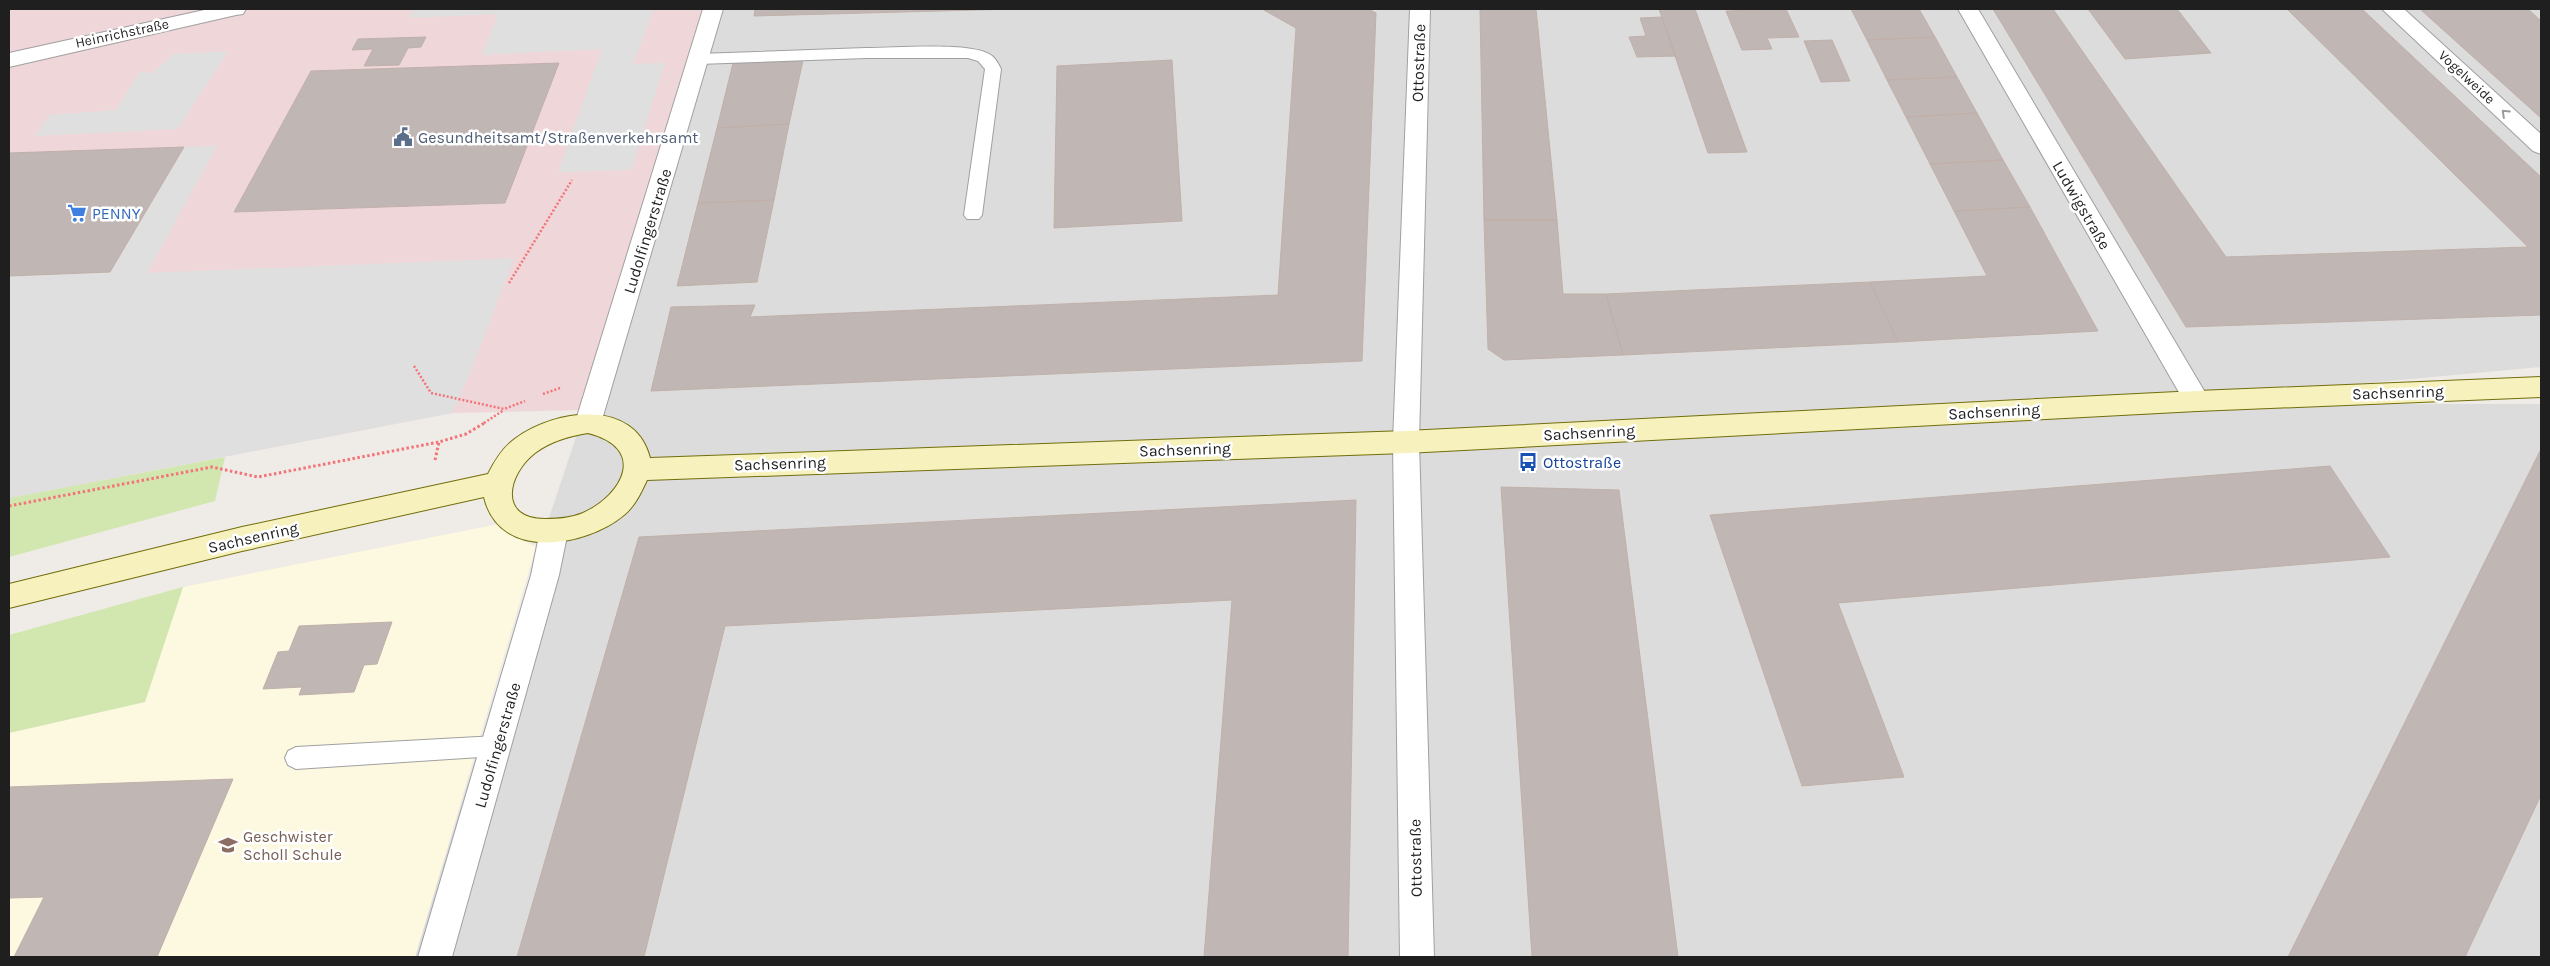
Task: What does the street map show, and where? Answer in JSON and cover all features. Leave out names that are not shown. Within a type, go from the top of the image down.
[{"type":"street","name":"Heinrichstraße","points":[[9,60],[236,9]]},
{"type":"street","name":"Ludolfingerstraße","points":[[588,424],[713,9]]},
{"type":"street","name":"Ottostraße","points":[[1417,957],[1406,442],[1420,9]]},
{"type":"street","name":"Ludwigstraße","points":[[1968,9],[2197,401]]},
{"type":"street","name":"Vogelweide","points":[[2392,9],[2541,146]]},
{"type":"street","name":"Sachsenring","points":[[637,470],[714,465],[1406,442],[2197,401],[2541,387]]},
{"type":"street","points":[[568,425],[606,425],[621,432],[631,442],[637,455],[637,470],[630,487],[622,499],[599,518],[577,527],[554,531],[533,530],[516,524],[504,513],[498,499],[499,483],[505,468],[516,453],[531,441],[568,425]]},
{"type":"street","name":"Sachsenring","points":[[9,596],[242,539],[499,483]]},
{"type":"street","name":"Ludolfingerstraße","points":[[436,957],[545,575],[554,531]]},
{"type":"lane","points":[[698,59],[866,53],[968,53],[981,55],[990,61],[993,70],[973,215]]},
{"type":"lane","points":[[296,758],[496,746]]},
{"type":"path","points":[[509,283],[572,180]]},
{"type":"path","points":[[414,366],[431,393],[504,409]]},
{"type":"path","points":[[539,396],[574,382],[601,381]]},
{"type":"path","points":[[9,506],[212,467],[258,477],[439,442],[466,434],[504,409],[530,399]]},
{"type":"path","points":[[426,499],[439,442]]},
{"type":"shaded area","points":[[9,9],[704,9],[644,212],[580,410],[452,413],[9,498]]},
{"type":"shaded area","points":[[413,9],[654,9],[633,64],[665,63],[631,170],[558,172],[602,49],[482,55],[498,14],[409,18]]},
{"type":"shaded area","points":[[704,9],[2404,9],[2541,139],[2541,367],[2192,399],[1401,445],[1412,957],[415,957],[540,545],[584,413]]},
{"type":"shaded area","points":[[2405,9],[2541,9],[2541,136]]},
{"type":"shaded area","points":[[228,51],[178,129],[35,136],[49,115],[116,110],[140,72],[152,73],[174,54]]},
{"type":"shaded area","points":[[217,146],[147,273],[514,258],[468,378],[452,413],[9,498],[9,276],[110,272],[184,147]]},
{"type":"shaded area","points":[[2197,404],[2541,404],[2541,957],[1421,957],[1411,445]]},
{"type":"shaded area","name":"Geschwister Scholl Schule","points":[[499,524],[518,538],[536,547],[415,957],[9,957],[9,733],[144,702],[183,587]]},
{"type":"green space","points":[[225,457],[215,501],[9,557],[9,498]]},
{"type":"green space","points":[[183,587],[145,702],[9,733],[9,635]]},
{"type":"building","points":[[755,9],[1015,9],[754,16]]},
{"type":"building","points":[[1262,9],[1368,9],[1376,13],[1362,361],[651,391],[671,307],[755,305],[750,317],[1278,295],[1296,28]]},
{"type":"building","points":[[1480,9],[1536,9],[1557,220],[1484,220]]},
{"type":"building","points":[[1659,9],[1695,9],[1747,152],[1708,153]]},
{"type":"building","points":[[1786,9],[1799,37],[1767,38],[1772,49],[1742,50],[1726,11]]},
{"type":"building","points":[[1851,9],[1919,9],[1935,37],[1867,40]]},
{"type":"building","points":[[1993,9],[2053,9],[2226,257],[2528,247],[2287,9],[2362,9],[2541,177],[2541,315],[2186,327]]},
{"type":"building","points":[[2088,9],[2177,9],[2211,53],[2125,59]]},
{"type":"building","points":[[2420,9],[2528,9],[2541,21],[2541,118]]},
{"type":"building","points":[[1662,17],[1676,56],[1637,57],[1629,37],[1646,36],[1640,18]]},
{"type":"building","points":[[426,37],[421,47],[408,48],[399,65],[364,66],[373,49],[352,50],[358,39]]},
{"type":"building","points":[[1935,37],[1957,77],[1887,80],[1867,40]]},
{"type":"building","points":[[1832,40],[1850,81],[1821,82],[1804,41]]},
{"type":"building","points":[[804,56],[789,124],[717,128],[734,59]]},
{"type":"building","points":[[1172,60],[1182,221],[1054,228],[1057,66]]},
{"type":"building","name":"Gesundheitsamt/Straßenverkehrsamt","points":[[559,63],[505,203],[234,212],[311,71]]},
{"type":"building","points":[[1957,77],[1977,113],[1906,117],[1887,80]]},
{"type":"building","points":[[1977,113],[2003,160],[1930,164],[1906,117]]},
{"type":"building","points":[[789,124],[774,200],[698,203],[717,128]]},
{"type":"building","name":"PENNY","points":[[184,147],[110,272],[9,276],[9,153]]},
{"type":"building","points":[[2003,160],[2030,207],[1954,211],[1930,164]]},
{"type":"building","points":[[774,200],[757,282],[677,286],[698,203]]},
{"type":"building","points":[[2030,207],[2098,331],[1898,342],[1870,282],[1987,276],[1954,211]]},
{"type":"building","points":[[1484,220],[1557,220],[1563,294],[1606,294],[1623,355],[1504,360],[1488,349]]},
{"type":"building","points":[[1870,282],[1898,342],[1623,355],[1606,294]]},
{"type":"building","points":[[2541,449],[2541,795],[2465,957],[2288,957]]},
{"type":"building","points":[[2330,466],[2390,557],[1838,603],[1904,777],[1802,786],[1710,515]]},
{"type":"building","points":[[1501,487],[1619,490],[1678,957],[1532,957]]},
{"type":"building","points":[[1356,500],[1348,957],[1204,957],[1232,600],[725,626],[644,957],[517,957],[639,537]]},
{"type":"building","points":[[392,622],[377,664],[364,665],[354,692],[299,695],[302,687],[263,689],[278,652],[289,651],[299,626]]},
{"type":"building","points":[[233,779],[157,957],[14,957],[44,897],[9,898],[9,787]]},
{"type":"place","name":"Gesundheitsamt/Straßenverkehrsamt","points":[[403,137]]},
{"type":"place","name":"PENNY","points":[[77,213]]},
{"type":"place","name":"Ottostraße","points":[[1528,462]]},
{"type":"place","name":"Geschwister Scholl Schule","points":[[228,845]]}]
